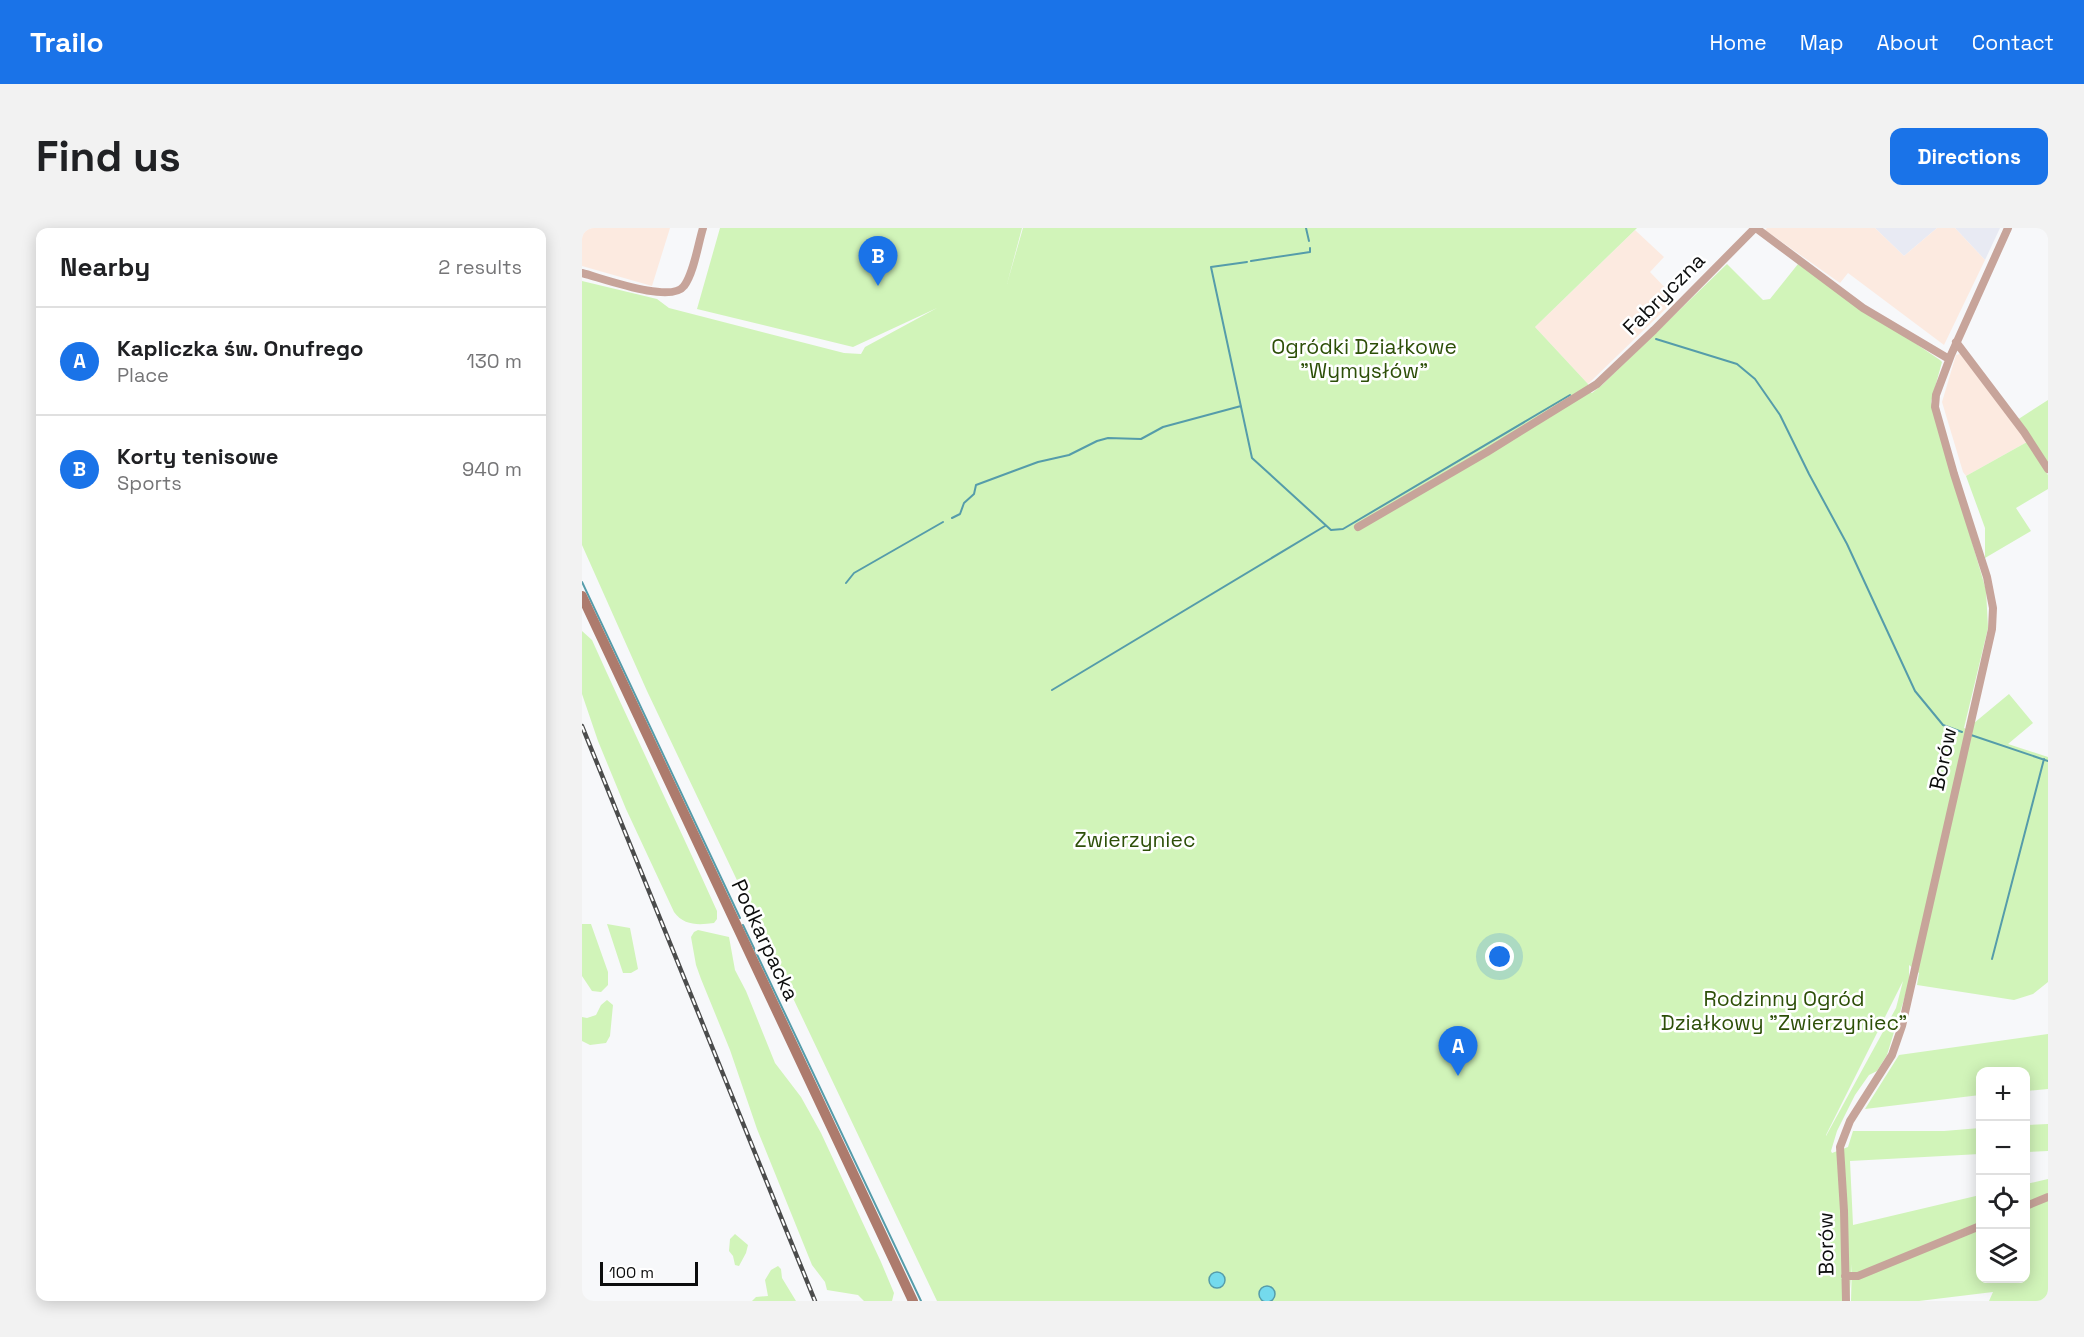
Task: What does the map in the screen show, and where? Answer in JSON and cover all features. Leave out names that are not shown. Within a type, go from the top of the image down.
[{"type":"main road","name":"Podkarpacka","points":[[582,596],[913,1301]]},
{"type":"street","points":[[582,273],[648,291],[672,293],[680,291],[688,280],[703,228]]},
{"type":"street","points":[[1756,228],[1863,308],[1949,359]]},
{"type":"street","name":"Fabryczna","points":[[1358,526],[1487,452],[1597,384],[1756,228]]},
{"type":"street","name":"Borów","points":[[1846,1301],[1840,1147],[1850,1121],[1892,1055],[1902,1026],[1992,629],[1993,608],[1987,577],[1935,408],[1936,396],[1956,342],[2008,228]]},
{"type":"street","points":[[1956,342],[2024,432],[2048,469]]},
{"type":"street","points":[[2030,1204],[2048,1197]]},
{"type":"street","points":[[1845,1276],[1858,1276],[1976,1228]]},
{"type":"shaded area","points":[[582,228],[670,228],[652,286],[582,266]]},
{"type":"shaded area","points":[[1767,228],[1875,228],[1904,256],[1937,228],[1955,228],[1985,260],[1944,345],[1848,273],[1840,283],[1765,230]]},
{"type":"shaded area","points":[[1875,228],[1937,228],[1904,256]]},
{"type":"shaded area","points":[[1955,228],[2000,228],[1985,260]]},
{"type":"shaded area","points":[[1635,230],[1664,257],[1650,272],[1676,299],[1588,384],[1535,327]]},
{"type":"shaded area","points":[[1963,353],[2027,442],[1966,476],[1942,402],[1956,355]]},
{"type":"green space","name":"Zwierzyniec","points":[[720,228],[1022,228],[1007,284],[1023,228],[1637,228],[1535,327],[1588,384],[1587,391],[1592,393],[1602,385],[1727,264],[1763,300],[1770,299],[1798,264],[1940,360],[1942,362],[1931,402],[1986,590],[1988,628],[1964,728],[1971,731],[1974,723],[2009,694],[2033,723],[2008,744],[2048,757],[2048,982],[2033,994],[2014,1000],[1917,985],[1919,973],[1909,965],[1909,983],[1887,1055],[1877,1071],[1869,1075],[1855,1095],[1837,1131],[1831,1151],[1832,1153],[1848,1147],[1853,1131],[1944,1131],[1976,1128],[1976,1154],[1850,1161],[1853,1225],[1976,1196],[1976,1283],[2030,1283],[2030,1183],[2048,1179],[2048,1301],[1989,1301],[1993,1292],[1919,1301],[1851,1301],[1852,1264],[1849,1301],[937,1301],[647,691],[582,545],[582,281],[657,299],[669,308],[844,353],[861,354],[865,347],[937,308],[853,347],[697,309]],"holes":[[[1903,981],[1896,1008],[1826,1136]]]},
{"type":"green space","points":[[2048,400],[2048,466],[2017,420]]},
{"type":"green space","points":[[2027,442],[2048,475],[2048,489],[2016,508],[2031,531],[1985,558],[1985,528],[1966,476]]},
{"type":"green space","points":[[582,631],[592,640],[717,911],[717,919],[714,923],[687,922],[674,912],[626,809],[598,741],[582,694]]},
{"type":"green space","points":[[582,924],[591,924],[608,972],[608,985],[601,992],[592,991],[582,976]]},
{"type":"green space","points":[[607,924],[630,928],[638,969],[631,973],[623,973]]},
{"type":"green space","points":[[698,930],[729,937],[735,970],[746,991],[775,1063],[801,1097],[821,1133],[881,1262],[894,1293],[892,1301],[864,1301],[858,1295],[827,1290],[825,1282],[812,1265],[757,1129],[730,1050],[696,965],[691,937]]},
{"type":"green space","points":[[607,1000],[613,1005],[610,1036],[606,1043],[590,1045],[582,1041],[582,1017],[596,1015],[601,1005]]},
{"type":"green space","points":[[2048,1034],[2048,1089],[2030,1091],[2030,1067],[1976,1067],[1976,1095],[1865,1109],[1899,1055]]},
{"type":"green space","points":[[2048,1124],[2048,1151],[2030,1152],[2030,1125]]},
{"type":"green space","points":[[735,1234],[748,1245],[739,1266],[735,1265],[729,1251],[730,1239]]},
{"type":"green space","points":[[778,1266],[781,1269],[782,1278],[796,1301],[752,1301],[756,1297],[768,1296],[765,1280],[771,1270]]},
{"type":"water","points":[[1217,1272],[1223,1274],[1225,1280],[1223,1286],[1217,1288],[1211,1286],[1209,1280],[1211,1274]]},
{"type":"water","points":[[1267,1286],[1273,1288],[1275,1294],[1273,1300],[1267,1302],[1261,1300],[1259,1294],[1261,1288]]},
{"type":"waterway","points":[[1306,228],[1309,241]]},
{"type":"waterway","points":[[1251,261],[1310,252],[1310,248]]},
{"type":"waterway","points":[[1247,262],[1211,267],[1252,458],[1331,530],[1343,529],[1570,395]]},
{"type":"waterway","points":[[1656,339],[1737,364],[1755,379],[1780,415],[1847,544],[1915,691],[1943,725],[1962,732]]},
{"type":"waterway","points":[[952,518],[960,514],[964,503],[974,494],[976,485],[1038,462],[1069,455],[1097,441],[1108,438],[1141,439],[1163,427],[1241,406]]},
{"type":"waterway","points":[[846,583],[854,573],[943,522]]},
{"type":"waterway","points":[[1052,690],[1325,526]]},
{"type":"waterway","points":[[582,582],[740,918]]},
{"type":"waterway","points":[[1971,735],[2048,761]]},
{"type":"waterway","points":[[1992,959],[2044,759]]},
{"type":"waterway","points":[[743,925],[921,1301]]},
{"type":"railway","points":[[582,726],[815,1301]]},
{"type":"place","name":"Korty tenisowe","points":[[878,286]]},
{"type":"place","name":"Kapliczka św. Onufrego","points":[[1458,1076]]},
{"type":"park label","name":"Ogródki Działkowe \"Wymysłów\"","points":[[1364,359]]},
{"type":"park label","name":"Rodzinny Ogród Działkowy \"Zwierzyniec\"","points":[[1784,1011]]}]
